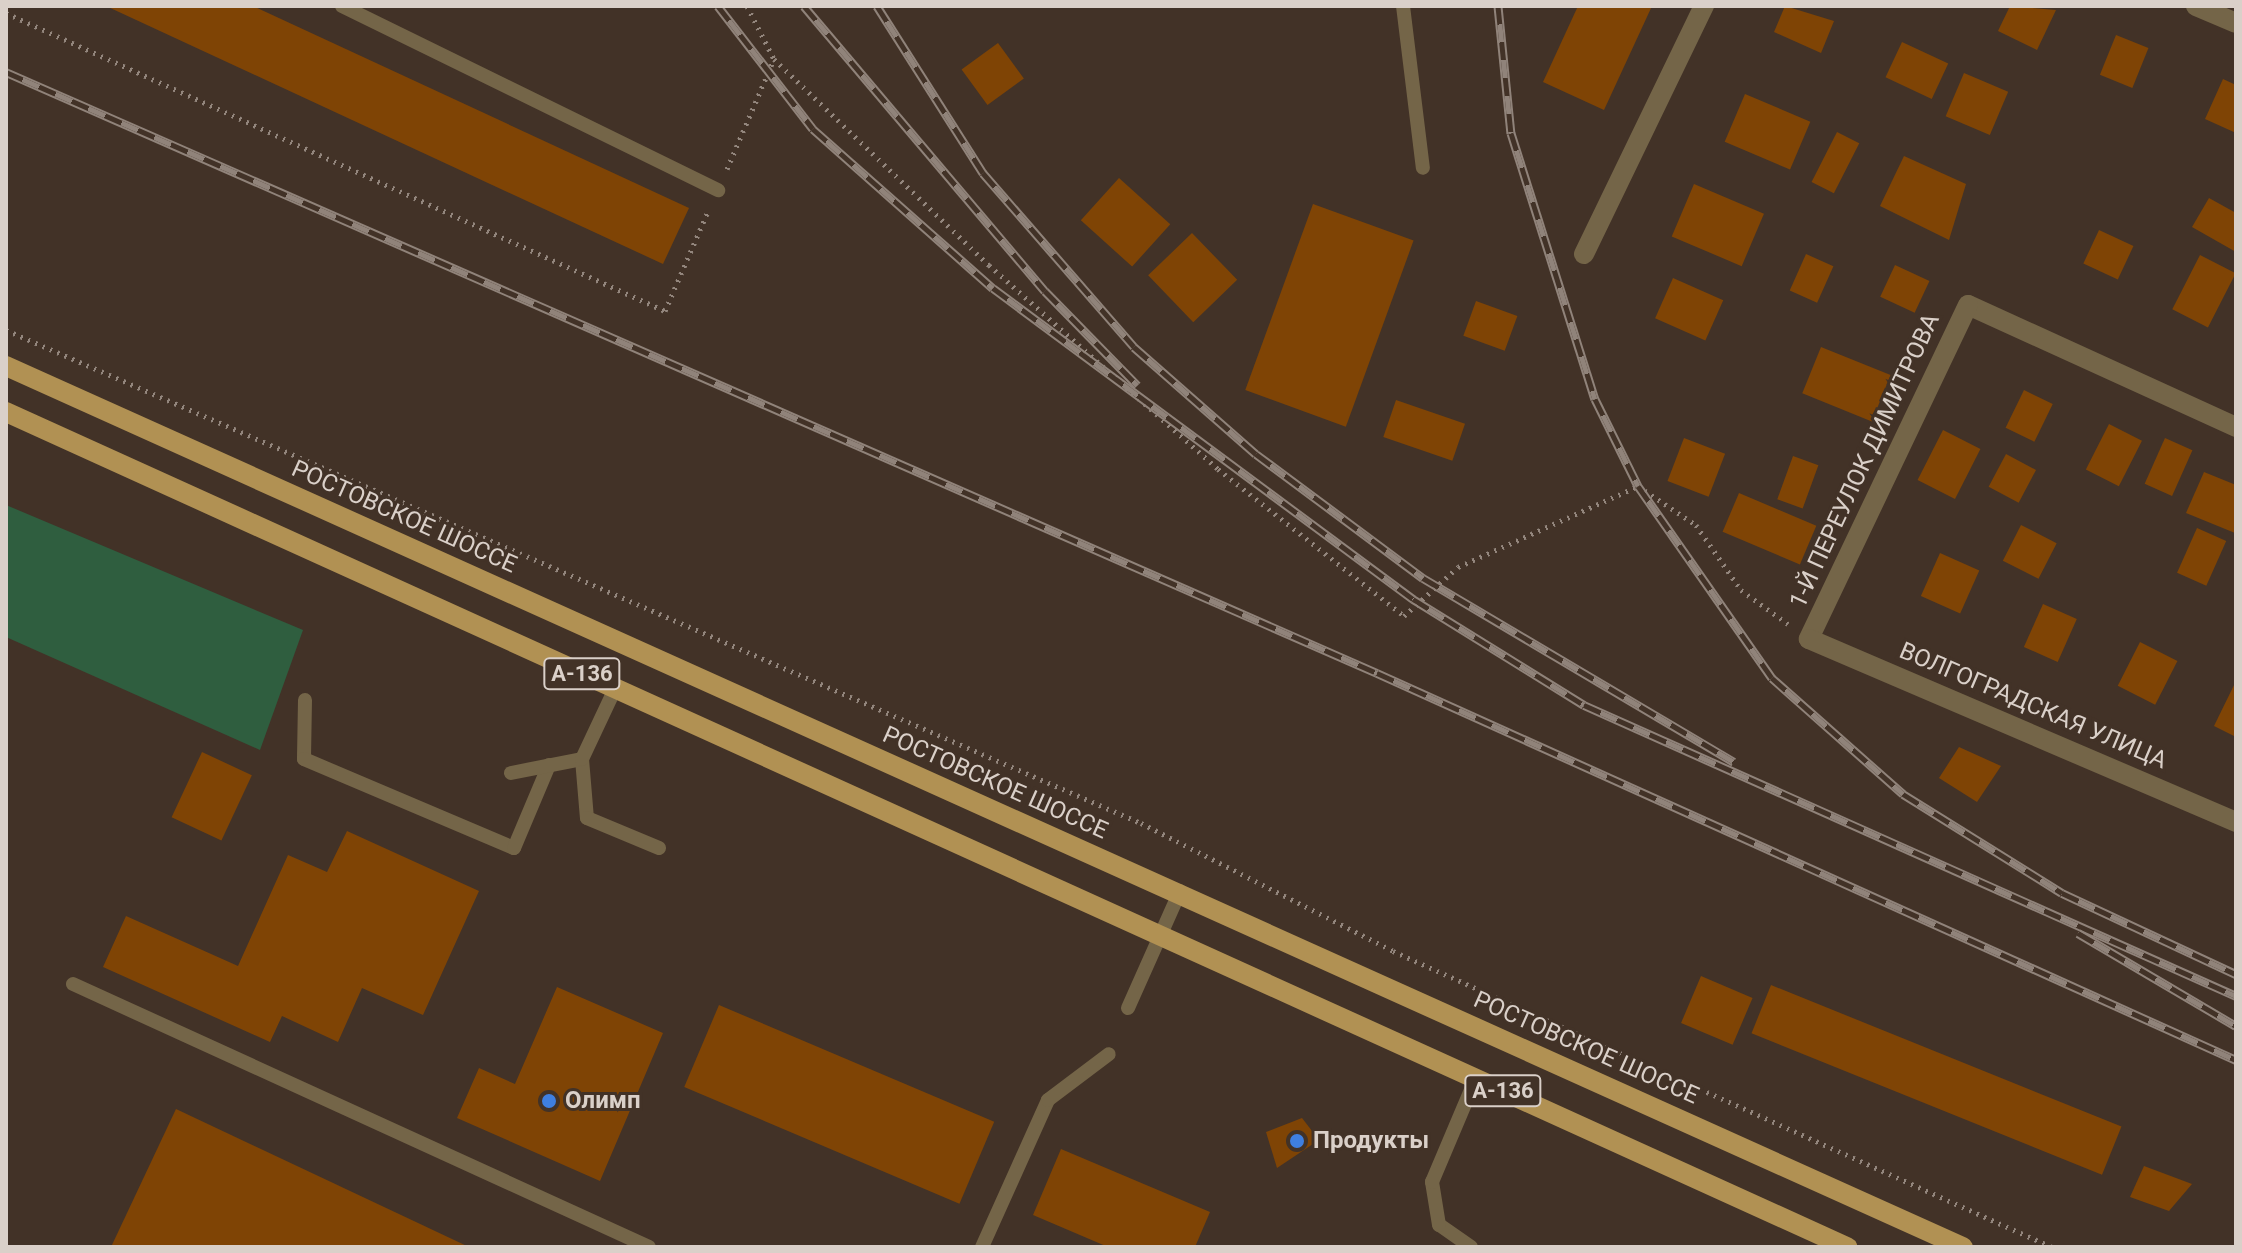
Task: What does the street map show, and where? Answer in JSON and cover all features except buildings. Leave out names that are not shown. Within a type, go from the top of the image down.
[{"type":"main road","name":"РОСТОВСКОЕ ШОССЕ","points":[[6,366],[1180,891],[1963,1247]]},
{"type":"main road","name":"А-136","points":[[6,412],[1847,1247]]},
{"type":"street","points":[[1584,254],[1704,6]]},
{"type":"street","points":[[2196,6],[2236,23]]},
{"type":"street","name":"1-Й ПЕРЕУЛОК ДИМИТРОВА","points":[[1809,639],[1968,305],[2236,427]]},
{"type":"street","name":"ВОЛГОГРАДСКАЯ УЛИЦА","points":[[1809,639],[2236,822]]},
{"type":"lane","points":[[342,6],[718,190]]},
{"type":"lane","points":[[1403,6],[1423,168]]},
{"type":"lane","points":[[615,689],[582,759],[587,818],[659,848]]},
{"type":"lane","points":[[305,700],[304,759],[514,848],[549,765]]},
{"type":"lane","points":[[511,773],[582,759]]},
{"type":"lane","points":[[1128,1008],[1180,891]]},
{"type":"lane","points":[[73,984],[649,1247]]},
{"type":"lane","points":[[982,1247],[1048,1100],[1109,1054]]},
{"type":"lane","points":[[1471,1247],[1439,1225],[1432,1182],[1476,1078]]},
{"type":"path","points":[[747,6],[774,59],[1218,469],[1404,616],[1458,567],[1638,486],[1696,525],[1741,590],[1809,639]]},
{"type":"path","points":[[6,13],[665,311],[774,59]]},
{"type":"path","points":[[6,330],[1141,823],[1393,951],[2052,1247]]},
{"type":"green space","points":[[6,505],[303,630],[260,750],[6,637]]},
{"type":"railway","points":[[718,6],[813,129],[993,288],[1413,599],[1584,705],[2236,996]]},
{"type":"railway","points":[[804,6],[1045,291],[1137,385]]},
{"type":"railway","points":[[877,6],[983,173],[1134,347],[1256,454],[1423,578],[1734,762]]},
{"type":"railway","points":[[1498,6],[1511,133],[1595,399],[1638,486],[1772,678],[1903,794],[2062,893],[2236,974]]},
{"type":"railway","points":[[6,72],[1377,673],[2236,1060]]},
{"type":"railway","points":[[2078,933],[2236,1026]]},
{"type":"place","name":"Олимп","points":[[549,1101]]},
{"type":"place","name":"Продукты","points":[[1297,1141]]}]
